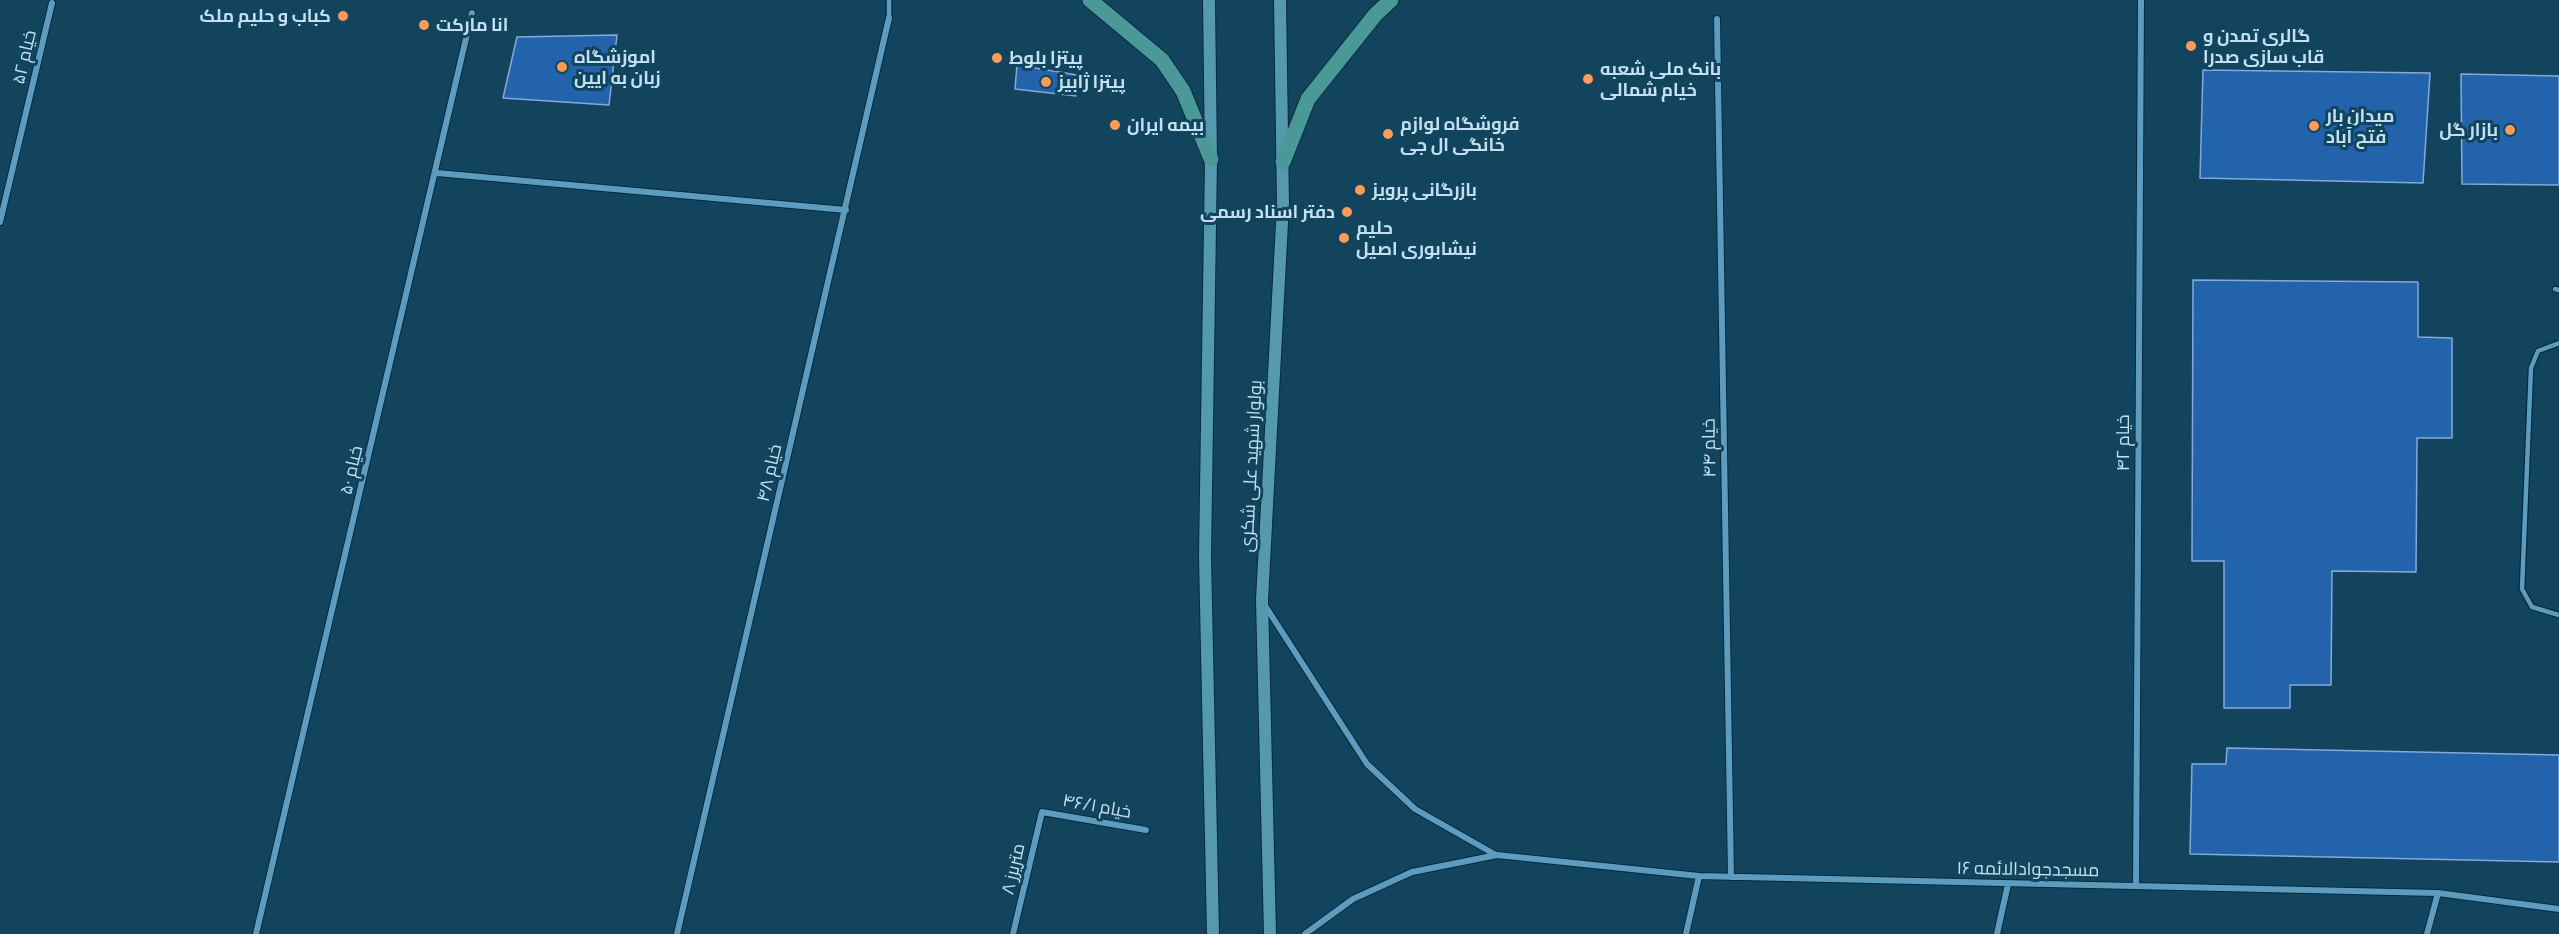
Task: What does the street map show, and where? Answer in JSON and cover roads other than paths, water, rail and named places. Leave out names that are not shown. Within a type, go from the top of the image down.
[{"type":"main road","points":[[1090,0],[1162,60],[1183,92],[1211,159]]},
{"type":"main road","points":[[1209,0],[1211,159],[1205,556],[1213,934]]},
{"type":"main road","name":"بولوار شهید علی شکری","points":[[1270,934],[1262,600],[1283,204],[1280,0]]},
{"type":"main road","points":[[1283,162],[1308,99],[1375,15],[1391,0]]},
{"type":"street","name":"خیام ۴۲","points":[[2136,886],[2141,0]]},
{"type":"street","name":"خیام ۵۲","points":[[0,222],[52,3]]},
{"type":"street","name":"خیام ۵۰","points":[[256,934],[437,173],[472,13]]},
{"type":"street","name":"خیام ۴۸","points":[[677,934],[889,18]]},
{"type":"street","name":"خیام ۴۴","points":[[1717,19],[1731,877]]},
{"type":"street","points":[[437,173],[846,210]]},
{"type":"street","points":[[1262,600],[1366,764],[1415,809],[1497,855]]},
{"type":"street","name":"خیام ۴۶/۱","points":[[1042,812],[1146,830]]},
{"type":"street","name":"۸ متریرز","points":[[1013,934],[1042,812]]},
{"type":"street","name":"مسجدجوادالائمه ۱۶","points":[[1497,855],[1700,876],[2438,893],[2559,909]]},
{"type":"street","points":[[1305,934],[1353,899],[1412,872],[1497,855]]},
{"type":"street","points":[[1686,934],[1700,876]]},
{"type":"street","points":[[1997,934],[2008,884]]},
{"type":"street","points":[[2427,934],[2438,893]]},
{"type":"lane","points":[[889,0],[889,18]]},
{"type":"lane","points":[[2559,343],[2538,351],[2531,368],[2522,589],[2532,608],[2559,615]]},
{"type":"place","name":"کباب و حلیم ملک","points":[[343,16]]},
{"type":"place","name":"انا مارکت","points":[[424,25]]},
{"type":"place","name":"گالری تمدن و قاب سازی صدرا","points":[[2191,46]]},
{"type":"place","name":"پیتزا بلوط","points":[[997,58]]},
{"type":"place","name":"اموزشگاه زبان به ایین","points":[[562,67]]},
{"type":"place","name":"بانک ملی شعبه خیام شمالی","points":[[1588,79]]},
{"type":"place","name":"پیتزا ژابیز","points":[[1046,82]]},
{"type":"place","name":"بیمه ایران","points":[[1115,125]]},
{"type":"place","name":"میدان بار فتح آباد","points":[[2314,126]]},
{"type":"place","name":"بازار گل","points":[[2510,130]]},
{"type":"place","name":"فروشگاه لوازم خانگی ال جی","points":[[1388,134]]},
{"type":"place","name":"بازرگانی پرویز","points":[[1360,190]]},
{"type":"place","name":"دفتر اسناد رسمی","points":[[1347,212]]},
{"type":"place","name":"حلیم نیشابوری اصیل","points":[[1344,238]]}]
